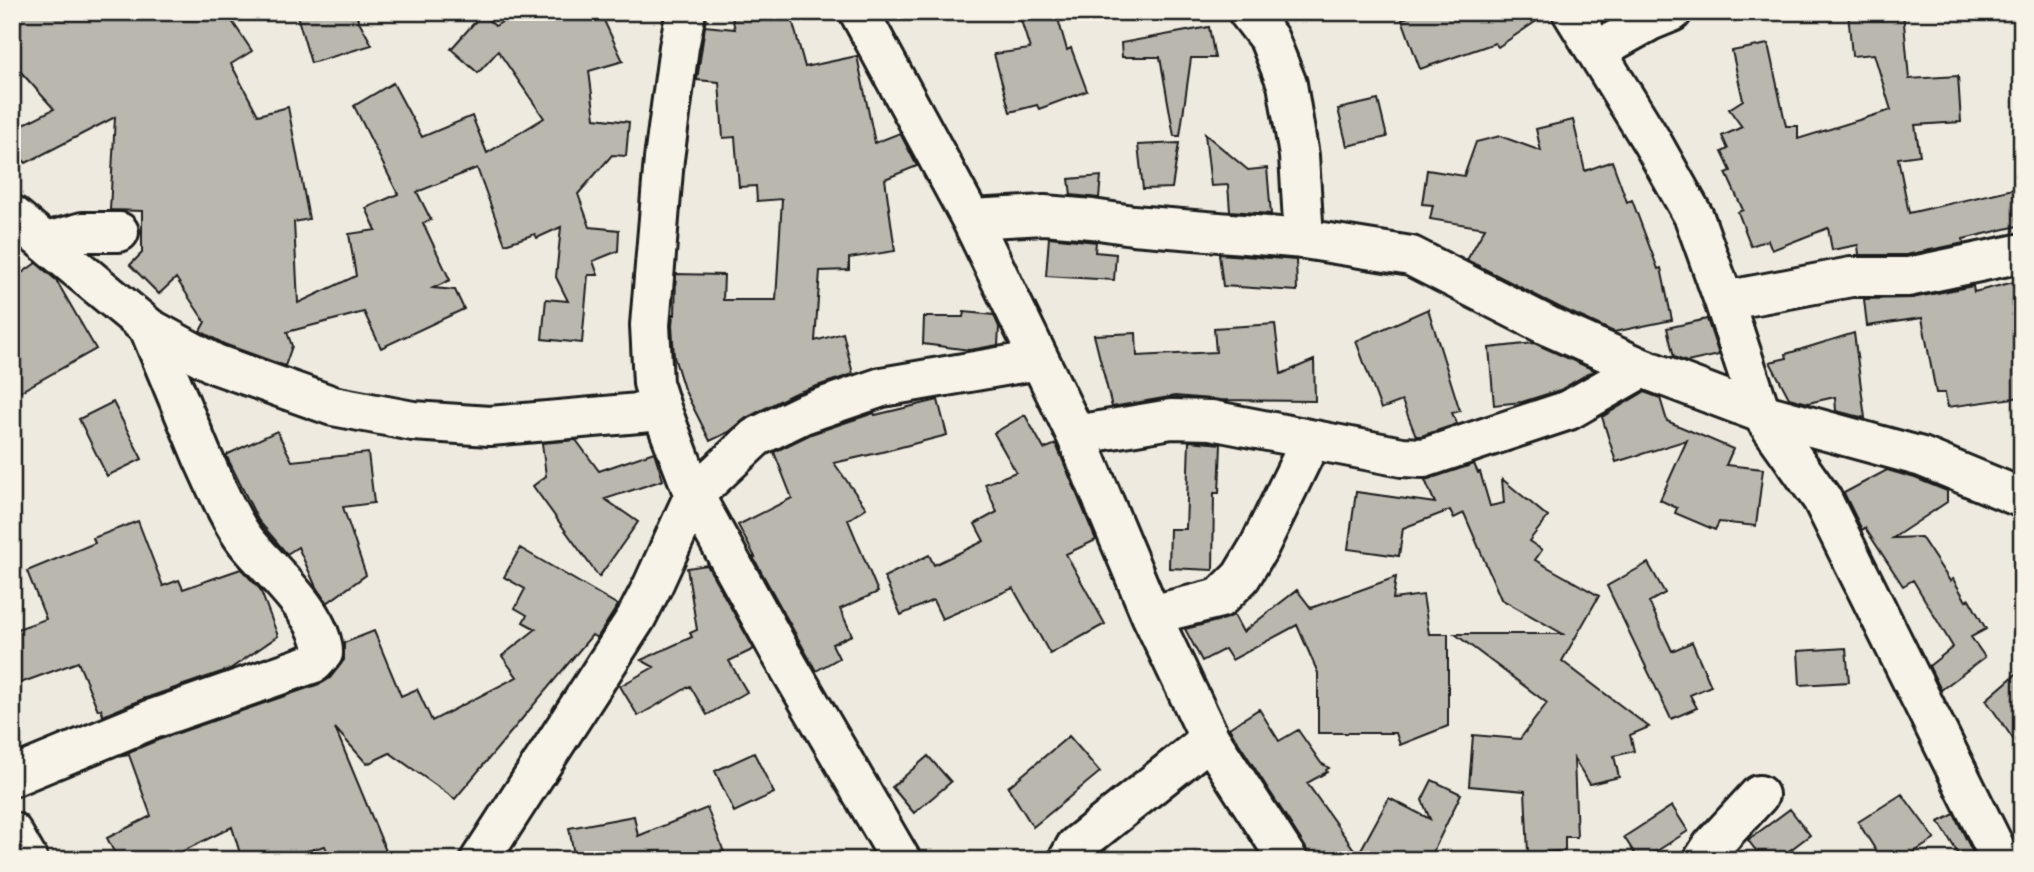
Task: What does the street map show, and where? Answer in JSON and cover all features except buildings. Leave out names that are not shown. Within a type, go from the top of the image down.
[{"type":"street","points":[[686,12],[664,159],[650,325],[653,383],[694,495],[780,652],[901,860]]},
{"type":"street","points":[[859,12],[971,219],[1076,435],[1151,615],[1210,739],[1288,860]]},
{"type":"street","points":[[1248,12],[1269,39],[1287,84],[1300,156],[1304,239]]},
{"type":"street","points":[[1572,12],[1652,142],[1694,217],[1761,413],[1822,499],[2001,860]]},
{"type":"street","points":[[1597,51],[1650,21],[1672,12]]},
{"type":"street","points":[[12,215],[149,328],[215,364],[333,406],[413,421],[489,426],[662,411]]},
{"type":"street","points":[[971,219],[1044,215],[1092,219],[1133,225],[1304,239],[1411,256],[1550,327],[1642,368],[1761,413],[1922,457],[2022,498]]},
{"type":"street","points":[[46,242],[83,232],[120,232]]},
{"type":"street","points":[[1724,301],[1851,277],[1908,278],[2022,253]]},
{"type":"street","points":[[12,777],[150,720],[314,663],[323,653],[319,630],[283,581],[245,540],[216,487],[149,328]]},
{"type":"street","points":[[480,860],[636,618],[694,495],[756,437],[803,414],[883,387],[1039,360]]},
{"type":"street","points":[[1076,435],[1171,419],[1211,419],[1402,457],[1424,458],[1569,410],[1642,368]]},
{"type":"street","points":[[1151,615],[1220,598],[1241,577],[1259,547],[1311,440]]},
{"type":"street","points":[[1068,860],[1076,846],[1210,739]]},
{"type":"street","points":[[1703,860],[1712,846],[1759,795]]},
{"type":"street","points":[[12,832],[28,860]]}]
